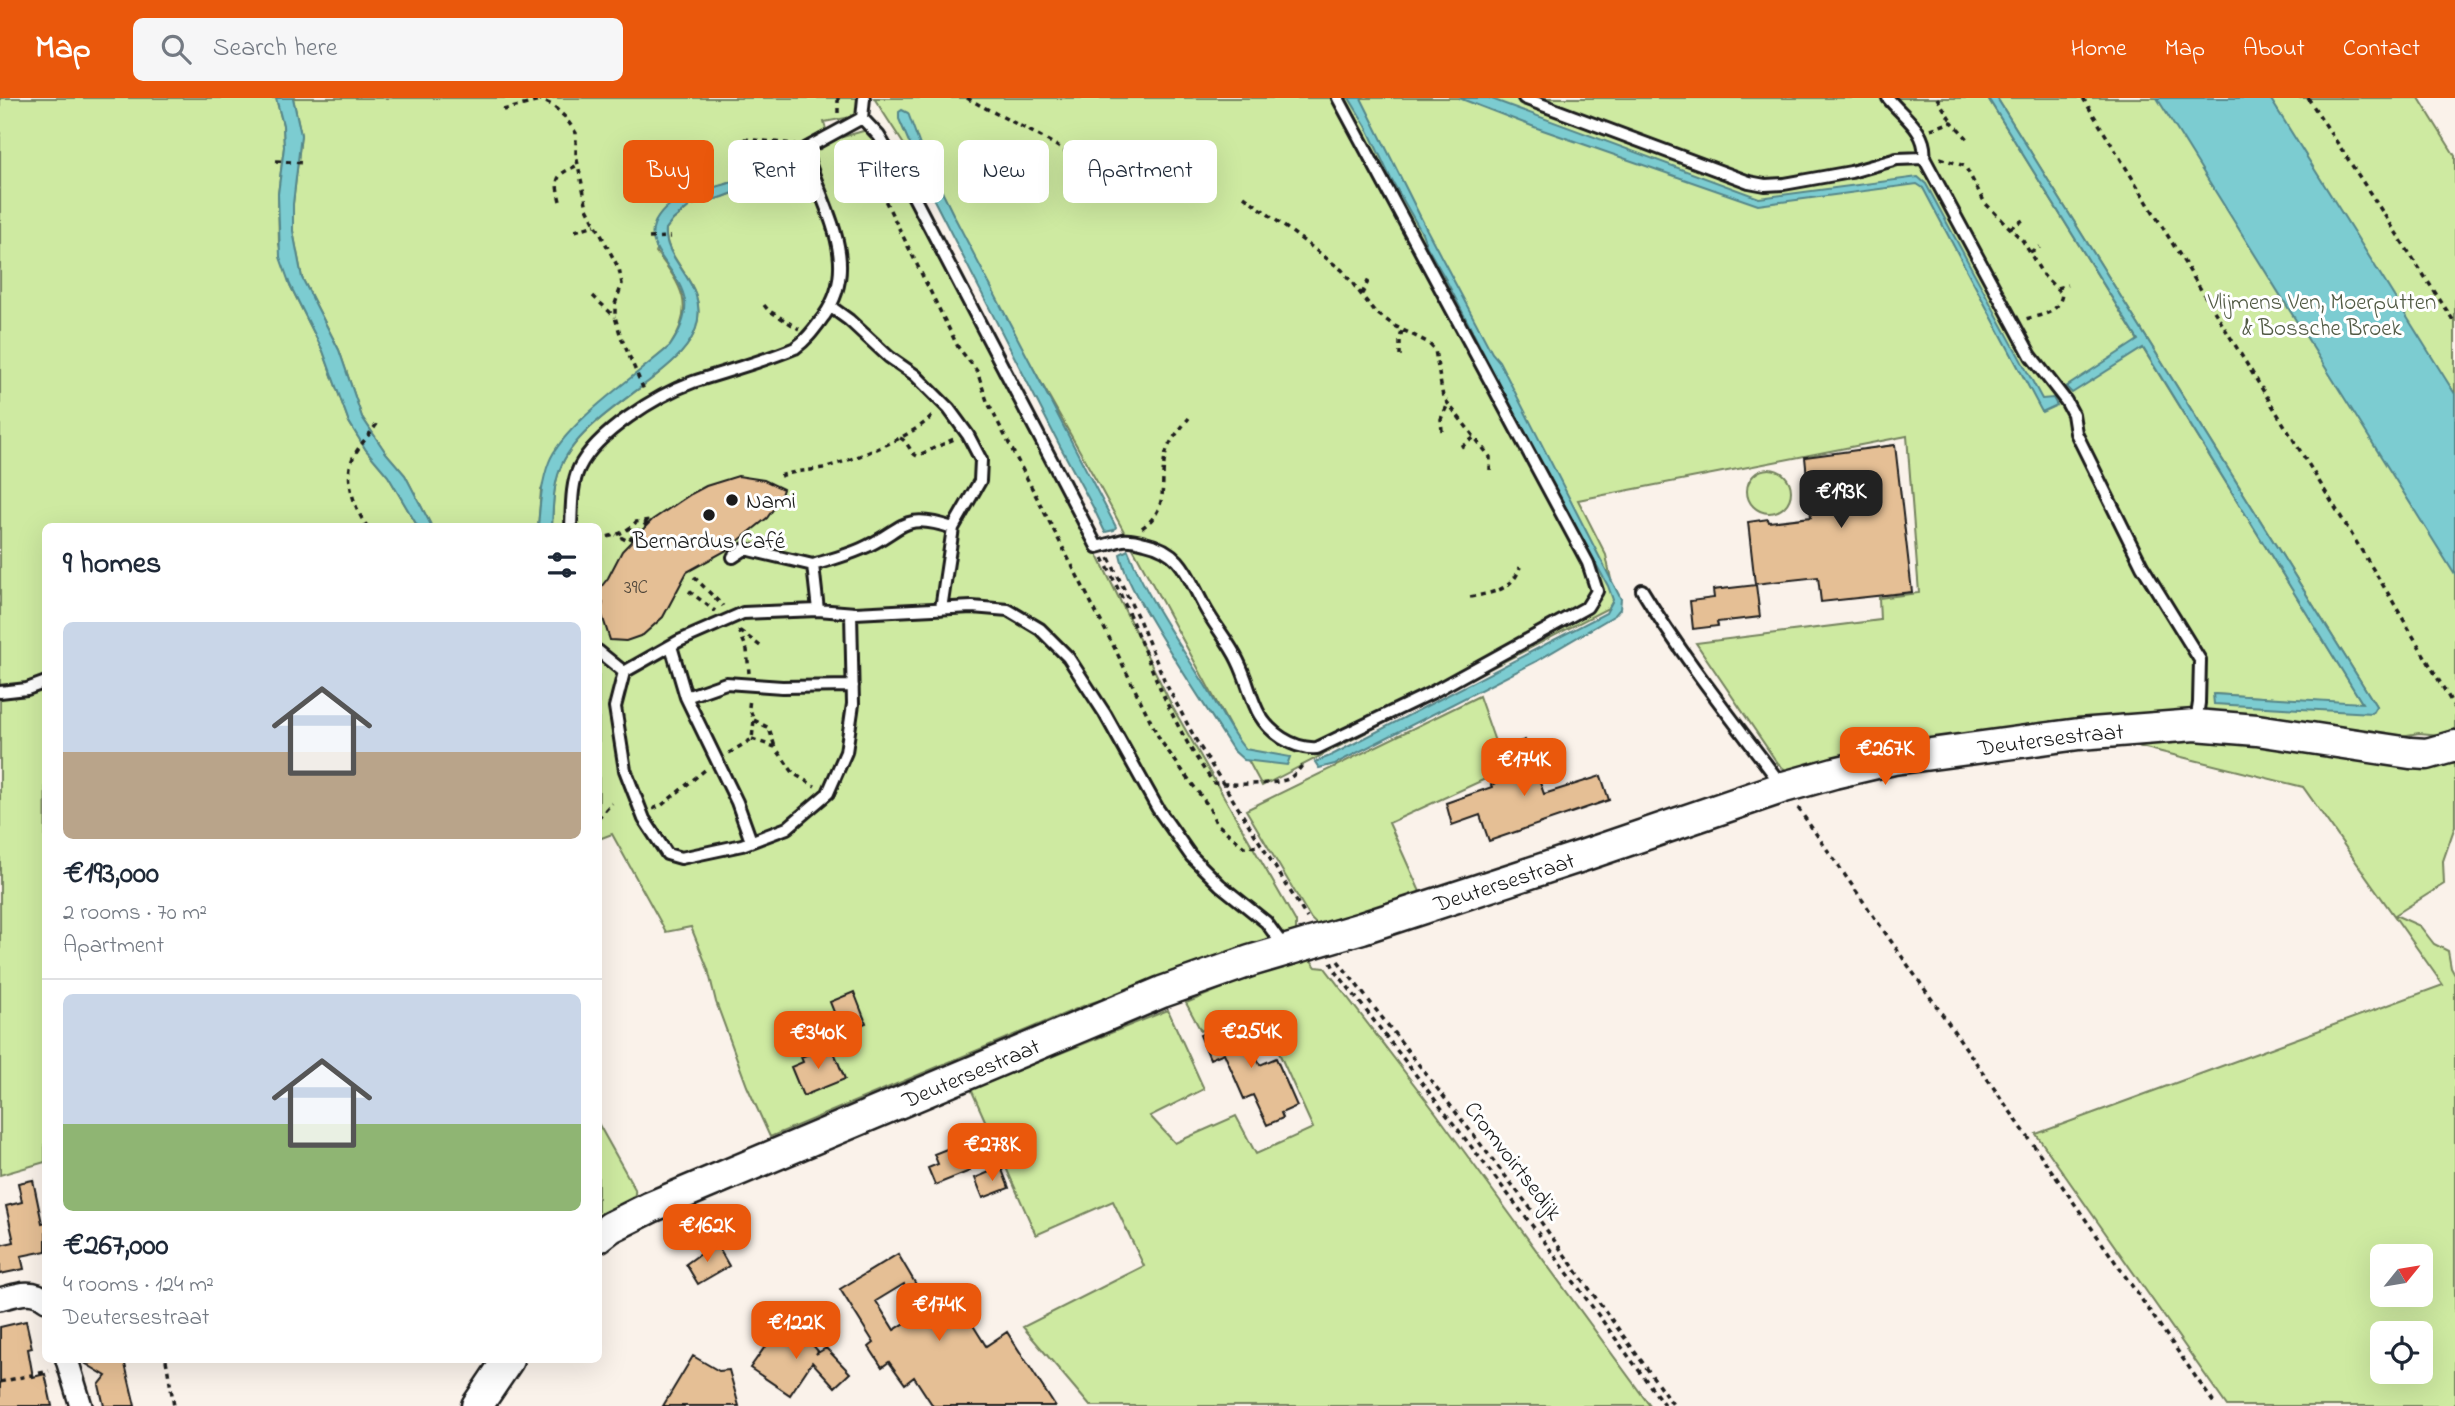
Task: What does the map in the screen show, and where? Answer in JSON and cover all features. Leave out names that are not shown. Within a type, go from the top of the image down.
[{"type":"street","name":"Deutersestraat","points":[[602,1234],[652,1206],[1162,992],[1582,856],[1784,787],[1834,773],[1894,760],[2079,734],[2195,725],[2257,730],[2410,753],[2427,754],[2455,746]]},
{"type":"street","points":[[0,1299],[28,1293],[42,1297]]},
{"type":"street","points":[[68,1363],[81,1406]]},
{"type":"street","points":[[477,1406],[506,1363]]},
{"type":"lane","points":[[864,98],[862,118],[879,136],[906,182],[1097,547],[1126,540],[1166,550],[1178,560],[1247,678],[1262,722],[1287,741],[1300,747],[1317,748],[1431,693],[1587,607],[1597,591],[1588,563],[1338,98]]},
{"type":"lane","points":[[1524,98],[1749,182],[1765,185],[1839,174],[1897,159],[1924,156]]},
{"type":"lane","points":[[1888,98],[1921,134],[1924,156],[2031,356],[2066,401],[2073,414],[2081,444],[2142,566],[2200,660],[2199,703],[2195,725]]},
{"type":"lane","points":[[820,141],[862,118]]},
{"type":"lane","points":[[571,523],[579,469],[606,435],[638,412],[681,388],[778,355],[795,348],[810,335],[831,307],[839,285],[841,256],[820,194]]},
{"type":"lane","points":[[831,307],[889,357],[915,375],[943,403],[968,436],[981,460],[982,471],[973,497],[953,528],[941,609]]},
{"type":"lane","points":[[733,557],[744,549],[813,565],[863,548],[901,525],[916,521],[925,520],[953,528]]},
{"type":"lane","points":[[813,565],[818,610]]},
{"type":"lane","points":[[1642,590],[1690,664],[1784,787]]},
{"type":"lane","points":[[851,613],[853,704],[846,751],[828,793],[787,828],[751,841],[681,858],[667,854],[642,815],[625,770],[615,707],[624,672],[671,646],[743,613],[818,610],[851,613],[972,607],[1008,610],[1040,629],[1068,657],[1158,809],[1191,856],[1220,885],[1266,922],[1286,950]]},
{"type":"lane","points":[[671,646],[687,697],[737,802],[751,841]]},
{"type":"lane","points":[[602,654],[624,672]]},
{"type":"lane","points":[[0,692],[42,683]]},
{"type":"lane","points":[[687,697],[726,683],[782,687],[853,686]]},
{"type":"path","points":[[838,98],[838,125],[846,143],[872,174],[958,347],[977,371],[987,401],[1160,740],[1209,807],[1216,823],[1244,847],[1261,846]]},
{"type":"path","points":[[967,98],[1063,151]]},
{"type":"path","points":[[1937,98],[1952,122],[1967,138]]},
{"type":"path","points":[[2083,98],[2389,595],[2455,708]]},
{"type":"path","points":[[2308,98],[2455,323]]},
{"type":"path","points":[[503,110],[538,99],[552,105],[576,133],[578,165],[587,208],[619,269],[622,284],[615,304],[615,317],[646,395]]},
{"type":"path","points":[[1921,134],[1952,122]]},
{"type":"path","points":[[744,139],[756,140]]},
{"type":"path","points":[[1924,156],[1965,166],[1985,203],[2030,251],[2043,275],[2062,294],[2053,311],[2024,319],[2011,319]]},
{"type":"path","points":[[276,161],[305,163]]},
{"type":"path","points":[[560,201],[556,184],[558,177],[578,165]]},
{"type":"path","points":[[1244,195],[1342,270],[1375,313],[1427,342],[1435,350],[1440,368],[1440,388],[1448,404],[1490,457],[1490,470]]},
{"type":"path","points":[[2010,228],[2023,220]]},
{"type":"path","points":[[575,231],[595,225]]},
{"type":"path","points":[[649,239],[671,237]]},
{"type":"path","points":[[2030,251],[2040,247]]},
{"type":"path","points":[[1362,294],[1370,277]]},
{"type":"path","points":[[2057,288],[2067,285]]},
{"type":"path","points":[[593,296],[615,317]]},
{"type":"path","points":[[764,305],[789,324],[810,335]]},
{"type":"path","points":[[1401,356],[1402,330]]},
{"type":"path","points":[[780,476],[842,462],[898,438],[922,426],[943,403]]},
{"type":"path","points":[[1442,431],[1441,419],[1448,404]]},
{"type":"path","points":[[1126,540],[1147,524],[1160,506],[1168,446],[1189,418]]},
{"type":"path","points":[[364,523],[359,517],[349,481],[351,461],[377,424]]},
{"type":"path","points":[[898,438],[906,441],[911,452],[917,456],[956,438],[968,436]]},
{"type":"path","points":[[1461,447],[1475,437]]},
{"type":"path","points":[[602,538],[625,533],[636,522],[650,520],[628,541],[616,535]]},
{"type":"path","points":[[1097,547],[1117,585],[1160,691],[1201,766],[1214,783],[1240,785],[1286,780],[1298,771],[1317,748]]},
{"type":"path","points":[[1471,597],[1512,584],[1520,567]]},
{"type":"path","points":[[694,577],[734,617],[747,650],[749,708],[754,720],[752,739]]},
{"type":"path","points":[[754,720],[769,729],[775,747],[794,774],[828,793]]},
{"type":"path","points":[[642,815],[662,805],[717,760],[752,739]]},
{"type":"path","points":[[752,739],[775,747]]},
{"type":"path","points":[[1784,787],[2216,1406]]},
{"type":"path","points":[[602,814],[612,803]]},
{"type":"path","points":[[1322,940],[1334,969],[1541,1237],[1665,1406]]},
{"type":"path","name":"Cromvoirtsedijk","points":[[1322,940],[1538,1218],[1674,1406]]},
{"type":"path","points":[[0,1382],[68,1363]]},
{"type":"path","points":[[167,1363],[174,1406]]},
{"type":"green space","points":[[0,98],[276,98],[283,125],[284,147],[278,194],[279,244],[290,285],[323,351],[349,422],[366,450],[388,476],[416,523],[42,523],[42,1163],[0,1175]]},
{"type":"green space","points":[[293,98],[860,98],[862,115],[824,122],[829,141],[870,129],[876,140],[834,140],[834,203],[912,203],[1072,503],[1173,708],[1296,922],[1296,932],[1288,939],[1088,1004],[770,1137],[747,1086],[691,927],[666,932],[612,834],[602,838],[602,523],[552,523],[560,469],[577,441],[603,416],[676,358],[690,341],[696,328],[699,312],[697,298],[671,252],[666,229],[691,205],[714,203],[714,199],[728,195],[728,203],[820,203],[820,140],[728,140],[728,184],[714,188],[714,140],[623,140],[623,203],[676,203],[656,252],[679,286],[684,308],[682,320],[670,346],[580,421],[541,490],[538,523],[430,523],[405,475],[386,453],[362,417],[339,350],[302,278],[293,231],[293,204],[301,135]]},
{"type":"green space","name":"Vlijmens Ven, Moerputten & Bossche Broek","points":[[874,98],[1988,98],[2363,704],[2214,694],[2376,706],[1997,98],[2419,98],[2455,156],[2455,760],[2441,735],[2419,733],[2401,736],[2198,713],[1849,756],[1787,771],[1778,764],[1696,643],[1880,620],[1879,598],[1919,593],[1907,436],[1578,500],[1606,555],[1616,604],[1262,786],[1096,480],[940,203],[944,203],[944,140],[901,140]]},
{"type":"green space","points":[[1769,469],[1785,475],[1791,491],[1785,507],[1769,513],[1753,507],[1747,491],[1753,475]]},
{"type":"green space","points":[[1479,696],[1505,770],[1389,823],[1421,894],[1318,926],[1311,919],[1246,810]]},
{"type":"green space","points":[[2220,735],[2427,763],[2455,764],[2455,826],[2443,861],[2444,884],[2395,915],[2420,926],[2434,944],[2448,951],[2455,975],[2455,1406],[2227,1406],[2036,1134],[2443,985],[2303,787],[2117,741]]},
{"type":"green space","points":[[1306,954],[1316,967],[1325,968],[1436,1113],[1650,1406],[1090,1406],[1023,1327],[1144,1266],[1113,1201],[1036,1235],[971,1089],[1168,1010],[1204,1089],[1150,1116],[1175,1143],[1236,1116],[1256,1154],[1313,1128],[1270,1033],[1255,1038],[1243,1013],[1201,1031],[1186,1003]]},
{"type":"green space","points":[[602,1130],[635,1189],[632,1200],[602,1220]]},
{"type":"water","points":[[276,98],[293,98],[301,135],[293,204],[293,231],[302,278],[339,350],[362,417],[386,453],[405,475],[430,523],[416,523],[388,476],[366,450],[349,422],[323,351],[290,285],[280,257],[278,194],[284,147],[283,125]]},
{"type":"water","points":[[1349,98],[1361,98],[1427,230],[1492,353],[1499,361],[1621,599],[1620,609],[1615,615],[1535,662],[1335,764],[1319,768],[1315,762],[1606,613],[1613,600]]},
{"type":"water","points":[[1459,98],[1489,98],[1759,198],[1918,177],[1926,184],[2042,399],[2053,398],[2057,405],[2042,412],[1923,188],[1917,184],[1758,205]]},
{"type":"water","points":[[1988,98],[1997,98],[2376,706],[2372,713],[2214,704],[2213,694],[2362,703],[2143,348],[2072,393],[2066,387],[2138,340]]},
{"type":"water","points":[[2157,98],[2270,98],[2455,394],[2455,575]]},
{"type":"water","points":[[902,110],[908,113],[918,140],[908,140],[899,119],[899,112]]},
{"type":"water","points":[[728,183],[728,195],[714,199],[714,187]]},
{"type":"water","points":[[944,196],[1116,527],[1114,530],[1105,532],[936,203],[944,203]]},
{"type":"water","points":[[673,203],[699,203],[691,205],[666,229],[671,252],[697,298],[699,312],[696,328],[686,347],[670,364],[603,416],[577,441],[560,469],[552,523],[538,523],[544,478],[557,447],[585,416],[670,346],[682,325],[685,301],[681,287],[653,239],[653,227],[660,214]]},
{"type":"water","points":[[1128,550],[1154,602],[1239,741],[1245,749],[1290,757],[1287,765],[1244,760],[1233,750],[1133,590],[1120,554]]},
{"type":"building","points":[[1895,445],[1912,592],[1821,602],[1818,577],[1755,584],[1748,522],[1811,517],[1805,457]]},
{"type":"building","points":[[738,476],[764,480],[783,489],[779,501],[767,518],[727,550],[687,572],[663,617],[643,635],[626,641],[610,640],[602,615],[602,586],[622,551],[652,520],[706,486]]},
{"type":"building","points":[[1756,585],[1760,617],[1717,622],[1718,626],[1693,629],[1690,601],[1714,598],[1713,590]]},
{"type":"building","points":[[1525,740],[1544,794],[1601,776],[1609,800],[1489,841],[1480,815],[1452,825],[1446,803],[1492,787],[1491,785],[1512,776],[1502,748]]},
{"type":"building","points":[[854,992],[866,1023],[842,1032],[830,1002]]},
{"type":"building","points":[[1240,1018],[1260,1065],[1276,1058],[1297,1106],[1281,1113],[1283,1118],[1267,1125],[1253,1095],[1244,1099],[1224,1053],[1210,1059],[1200,1035]]},
{"type":"building","points":[[831,1045],[845,1079],[803,1096],[791,1067],[803,1062],[801,1057]]},
{"type":"building","points":[[959,1144],[970,1171],[935,1185],[928,1168],[938,1164],[934,1154]]},
{"type":"building","points":[[1001,1167],[1009,1188],[983,1198],[975,1178]]},
{"type":"building","points":[[33,1180],[42,1223],[42,1252],[21,1256],[24,1269],[0,1274],[0,1245],[14,1242],[6,1206],[22,1202],[18,1183]]},
{"type":"building","points":[[717,1245],[729,1266],[698,1284],[686,1264],[711,1246],[712,1248]]},
{"type":"building","points":[[898,1254],[924,1298],[942,1287],[957,1304],[963,1299],[972,1316],[969,1319],[986,1346],[1007,1332],[1055,1406],[933,1406],[914,1377],[905,1384],[889,1362],[882,1367],[869,1347],[874,1343],[840,1289]],"holes":[[[904,1284],[916,1316],[894,1330],[876,1301]]]},
{"type":"building","points":[[26,1321],[32,1348],[28,1349],[33,1377],[45,1374],[52,1406],[0,1406],[0,1327]]},
{"type":"building","points":[[794,1323],[818,1351],[816,1354],[826,1348],[850,1373],[835,1387],[812,1362],[790,1395],[750,1368],[769,1341],[772,1342]]},
{"type":"building","points":[[693,1356],[719,1371],[729,1370],[739,1406],[663,1406]]},
{"type":"building","points":[[125,1363],[135,1406],[104,1406],[99,1385],[106,1376],[86,1364]]},
{"type":"place","name":"Nami","points":[[732,500]]},
{"type":"place","name":"Bernardus Café","points":[[709,515]]}]
